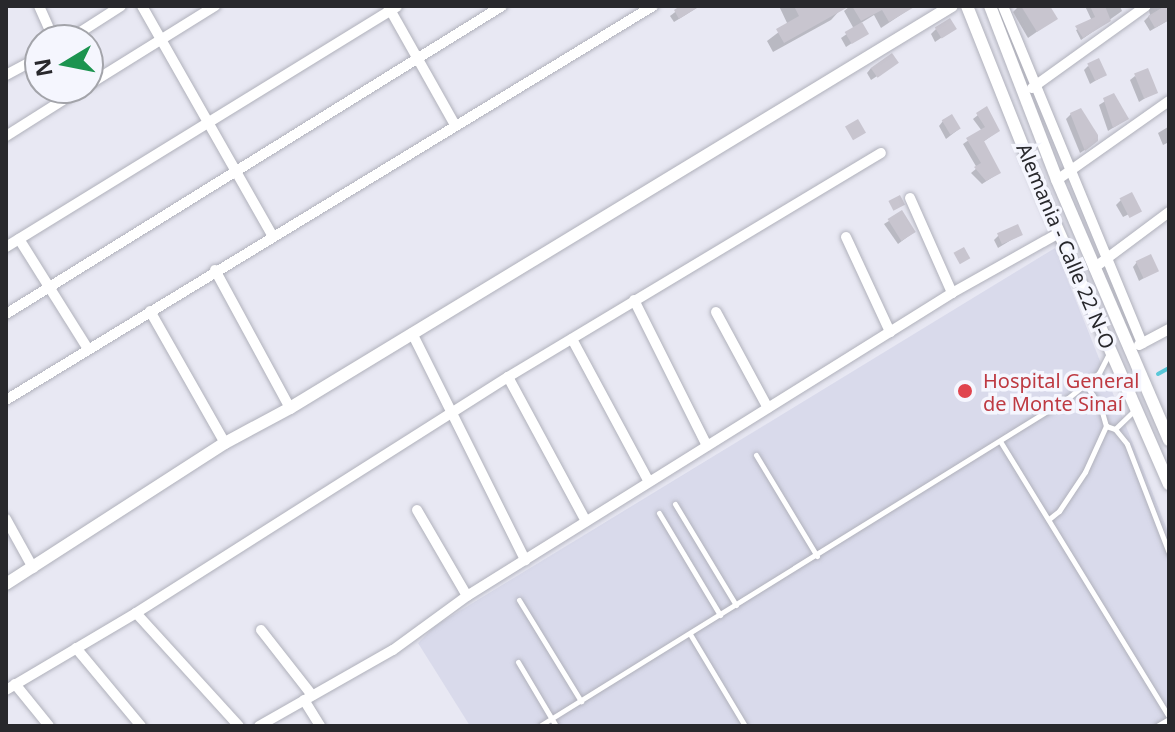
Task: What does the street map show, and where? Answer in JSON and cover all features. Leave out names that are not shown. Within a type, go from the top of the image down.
[{"type":"street","points":[[93,24],[121,6]]},
{"type":"street","points":[[142,6],[272,235]]},
{"type":"street","points":[[104,75],[215,6]]},
{"type":"street","points":[[6,314],[502,6]]},
{"type":"street","points":[[6,400],[272,235],[653,6]]},
{"type":"street","points":[[6,584],[225,443],[290,408],[952,6]]},
{"type":"street","name":"Alemania - Calle 22 N-O","points":[[967,6],[1059,233],[1169,484]]},
{"type":"street","name":"Alemania - Calle 22 N-O","points":[[990,6],[1030,90],[1057,180],[1094,268],[1136,346],[1169,440]]},
{"type":"street","points":[[1003,6],[1030,90],[1070,171],[1106,259],[1136,346],[1169,329]]},
{"type":"street","points":[[1030,90],[1146,6]]},
{"type":"street","points":[[6,247],[392,7],[455,125]]},
{"type":"street","points":[[6,75],[24,65]]},
{"type":"street","points":[[1057,180],[1169,101]]},
{"type":"street","points":[[6,136],[57,104]]},
{"type":"street","points":[[49,726],[11,687],[136,613],[508,377],[881,153]]},
{"type":"street","points":[[910,198],[952,293]]},
{"type":"street","points":[[1094,268],[1169,212]]},
{"type":"street","points":[[259,726],[393,650],[467,596],[586,521],[952,293],[1059,233]]},
{"type":"street","points":[[846,237],[890,332]]},
{"type":"street","points":[[19,239],[88,349]]},
{"type":"street","points":[[215,270],[290,408]]},
{"type":"street","points":[[634,300],[707,446]]},
{"type":"street","points":[[150,311],[225,443]]},
{"type":"street","points":[[716,312],[768,408]]},
{"type":"street","points":[[412,333],[525,560]]},
{"type":"street","points":[[572,339],[649,482]]},
{"type":"street","points":[[508,377],[586,521]]},
{"type":"street","points":[[417,510],[467,596]]},
{"type":"street","points":[[6,519],[33,568]]},
{"type":"street","points":[[136,613],[239,726]]},
{"type":"street","points":[[261,630],[308,698],[320,726]]},
{"type":"street","points":[[76,648],[141,726]]},
{"type":"lane","points":[[541,725],[817,556],[1086,385],[1099,373],[1111,350]]},
{"type":"lane","points":[[1049,519],[1059,511],[1085,472],[1106,426],[1101,408],[1086,385]]},
{"type":"lane","points":[[1115,429],[1137,408]]},
{"type":"lane","points":[[1106,426],[1115,429],[1127,444],[1169,553]]},
{"type":"lane","points":[[1000,441],[1169,718],[1157,726]]},
{"type":"lane","points":[[756,455],[817,556]]},
{"type":"lane","points":[[675,504],[736,605]]},
{"type":"lane","points":[[659,513],[720,615]]},
{"type":"lane","points":[[519,600],[581,701]]},
{"type":"lane","points":[[690,634],[745,726]]},
{"type":"lane","points":[[518,662],[556,726]]},
{"type":"shaded area","name":"Hospital General de Monte Sinaí","points":[[1055,248],[1169,534],[1169,726],[470,726],[418,643],[435,626]]},
{"type":"building","points":[[680,6],[700,6],[679,19],[674,10]]},
{"type":"building","points":[[794,6],[850,6],[784,43],[776,29],[799,16]]},
{"type":"building","points":[[852,6],[916,6],[889,22],[882,10],[861,21]]},
{"type":"building","points":[[1021,6],[1050,6],[1058,19],[1037,32]]},
{"type":"building","points":[[1090,6],[1105,6],[1111,21],[1083,38],[1075,26],[1095,17]]},
{"type":"building","points":[[1169,6],[1169,20],[1155,28],[1148,16]]},
{"type":"building","points":[[950,18],[957,29],[942,39],[935,28]]},
{"type":"building","points":[[862,22],[869,34],[852,44],[845,32]]},
{"type":"building","points":[[892,53],[899,63],[878,78],[871,68]]},
{"type":"building","points":[[1099,58],[1107,75],[1095,81],[1087,63]]},
{"type":"building","points":[[1148,68],[1158,93],[1144,99],[1134,74]]},
{"type":"building","points":[[1114,93],[1129,119],[1113,128],[1103,98]]},
{"type":"building","points":[[987,106],[1000,131],[984,141],[1001,173],[986,181],[974,167],[981,163],[966,138],[985,127],[976,113]]},
{"type":"building","points":[[1081,108],[1098,135],[1098,141],[1085,151],[1070,113]]},
{"type":"building","points":[[952,114],[961,129],[950,135],[942,120]]},
{"type":"building","points":[[858,119],[866,133],[853,140],[845,126]]},
{"type":"building","points":[[1132,192],[1142,212],[1130,218],[1120,198]]},
{"type":"building","points":[[900,195],[905,205],[893,211],[888,201]]},
{"type":"building","points":[[902,210],[916,232],[901,241],[888,219]]},
{"type":"building","points":[[1018,224],[1023,235],[1002,244],[997,233]]},
{"type":"building","points":[[964,247],[970,258],[960,264],[954,253]]},
{"type":"building","points":[[1151,254],[1159,271],[1144,278],[1136,261]]},
{"type":"waterway","points":[[1158,374],[1169,368]]},
{"type":"place","name":"Hospital General de Monte Sinaí","points":[[965,391]]}]
